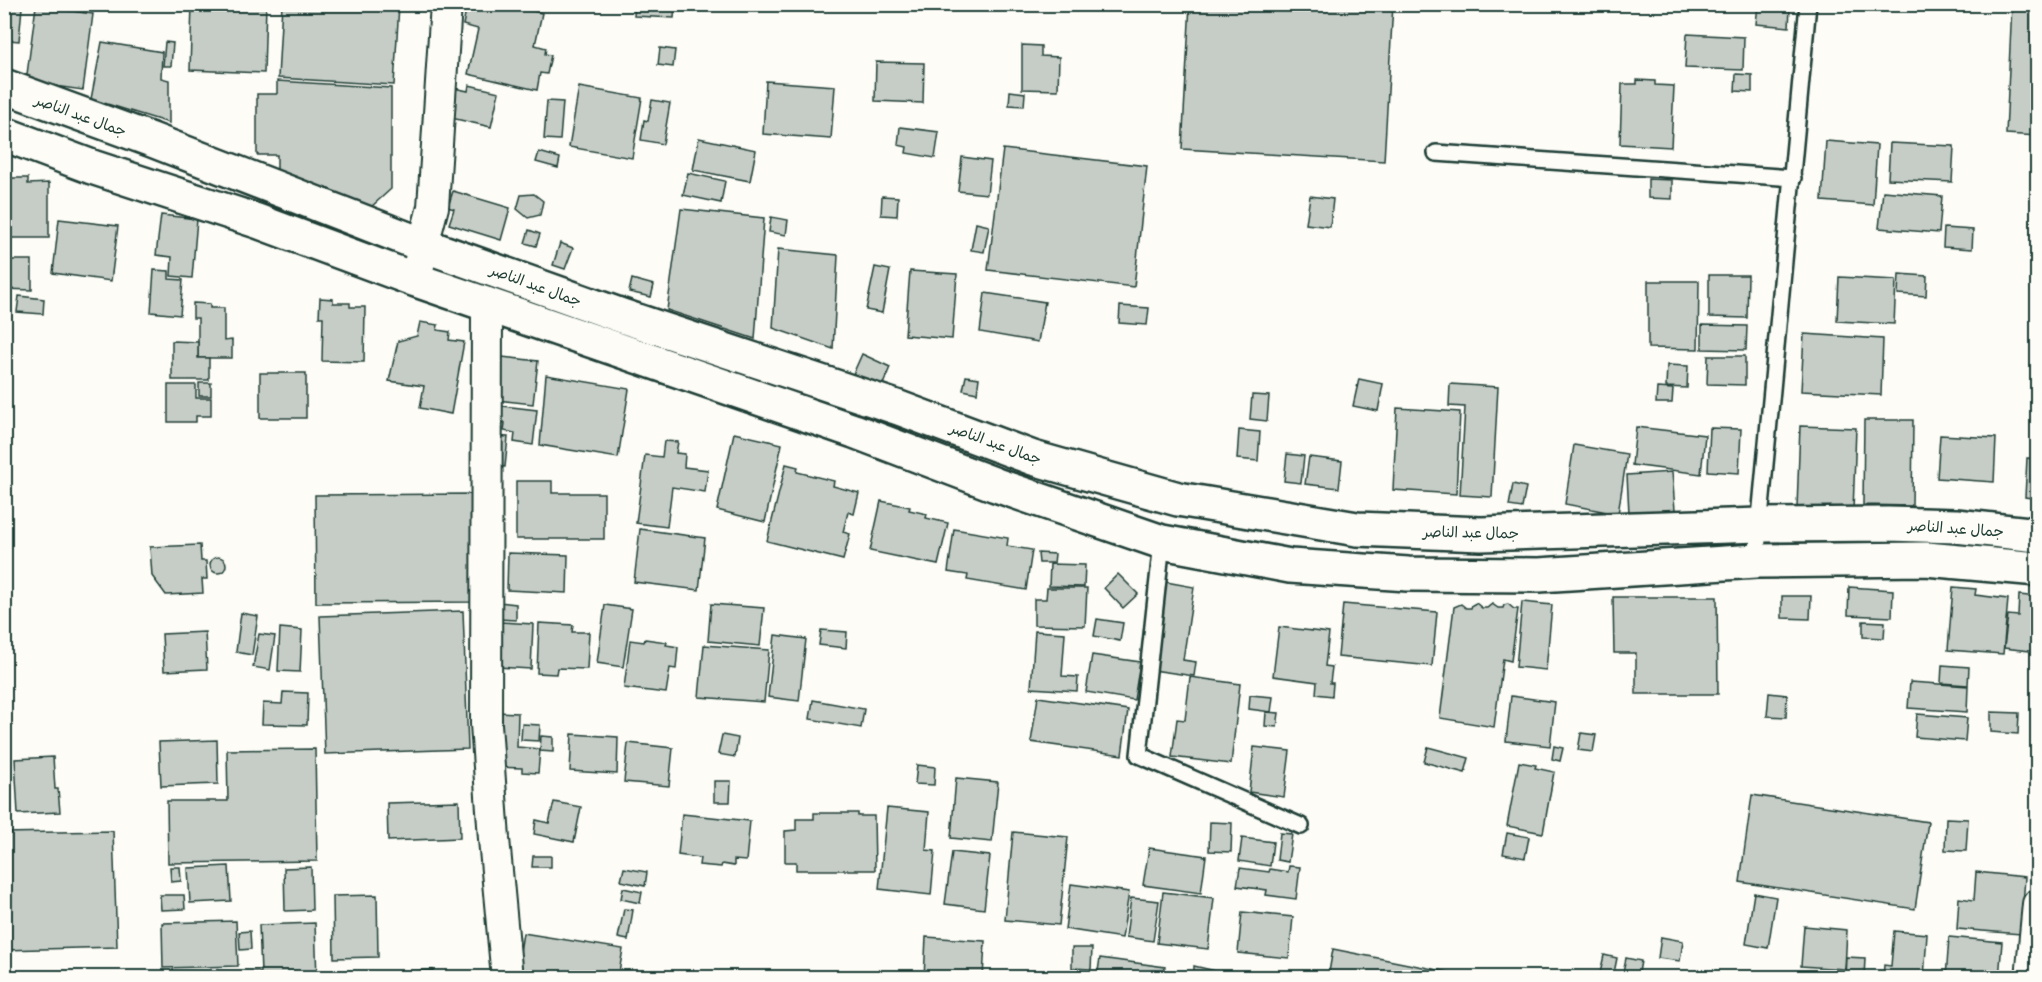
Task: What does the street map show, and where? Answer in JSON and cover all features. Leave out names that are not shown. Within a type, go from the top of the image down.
[{"type":"main road","name":"جمال عبد الناصر","points":[[4,86],[152,140],[423,245],[622,316],[899,408],[1033,458],[1178,499],[1358,529],[1481,534],[1760,525],[1888,524],[1956,526],[2037,534]]},
{"type":"main road","points":[[4,134],[92,168],[257,221],[416,280],[854,431],[996,485],[1162,542],[1290,566],[1408,574],[1539,575],[1756,561],[1926,559],[2037,569]]},
{"type":"street","points":[[416,280],[434,207],[446,4]]},
{"type":"street","points":[[487,303],[486,724],[507,978]]},
{"type":"street","points":[[2031,978],[2037,904]]},
{"type":"lane","points":[[1756,561],[1808,4]]},
{"type":"lane","points":[[1436,153],[1793,178]]},
{"type":"lane","points":[[1162,542],[1139,755],[1301,826]]},
{"type":"building","points":[[4,4],[22,7],[19,41],[9,40],[9,49],[4,49]]},
{"type":"building","points":[[192,4],[266,4],[264,73],[190,70]]},
{"type":"building","points":[[282,4],[399,5],[394,85],[278,78]]},
{"type":"building","points":[[467,4],[502,4],[542,13],[535,45],[546,48],[545,54],[551,55],[547,74],[540,73],[537,90],[468,74],[478,29],[463,25]]},
{"type":"building","points":[[635,4],[675,4],[674,18],[634,16]]},
{"type":"building","points":[[745,4],[842,4],[842,9]]},
{"type":"building","points":[[1190,4],[1393,4],[1384,161],[1182,149]]},
{"type":"building","points":[[2012,4],[2038,4],[2038,136],[2006,134]]},
{"type":"building","points":[[1758,5],[1790,8],[1789,27],[1756,24]]},
{"type":"building","points":[[36,6],[93,14],[83,90],[26,82]]},
{"type":"building","points":[[1687,34],[1744,37],[1743,70],[1685,68]]},
{"type":"building","points":[[102,42],[162,52],[161,78],[169,80],[169,123],[91,99]]},
{"type":"building","points":[[165,42],[173,43],[171,66],[163,66]]},
{"type":"building","points":[[1022,45],[1041,46],[1041,56],[1059,57],[1058,90],[1022,89]]},
{"type":"building","points":[[660,48],[675,50],[673,67],[658,65]]},
{"type":"building","points":[[876,62],[924,63],[923,103],[875,101]]},
{"type":"building","points":[[1736,74],[1752,75],[1752,92],[1735,91]]},
{"type":"building","points":[[1637,80],[1655,81],[1655,85],[1674,86],[1671,147],[1620,144],[1622,84],[1637,84]]},
{"type":"building","points":[[277,81],[391,88],[391,189],[371,207],[357,206],[277,174],[277,155],[257,155],[257,94],[277,94]]},
{"type":"building","points":[[766,81],[835,86],[831,139],[763,134]]},
{"type":"building","points":[[469,85],[499,92],[491,127],[447,117],[454,88],[468,91]]},
{"type":"building","points":[[579,87],[642,98],[632,158],[569,147]]},
{"type":"building","points":[[1010,91],[1025,93],[1024,106],[1009,105]]},
{"type":"building","points":[[652,100],[670,103],[663,144],[641,140],[644,120],[648,121]]},
{"type":"building","points":[[547,101],[563,102],[560,140],[544,139]]},
{"type":"building","points":[[900,127],[939,132],[935,158],[906,153],[907,147],[898,145]]},
{"type":"building","points":[[699,138],[756,150],[750,181],[693,170]]},
{"type":"building","points":[[1826,141],[1877,145],[1873,205],[1822,201]]},
{"type":"building","points":[[1890,143],[1954,146],[1952,182],[1888,179]]},
{"type":"building","points":[[1003,149],[1147,166],[1134,287],[988,270]]},
{"type":"building","points":[[539,152],[560,158],[558,168],[536,162]]},
{"type":"building","points":[[962,157],[991,161],[987,194],[958,191]]},
{"type":"building","points":[[4,172],[10,172],[10,178],[28,178],[28,184],[49,183],[49,238],[4,238]]},
{"type":"building","points":[[688,173],[725,181],[721,203],[683,195]]},
{"type":"building","points":[[1648,179],[1672,180],[1672,199],[1648,198]]},
{"type":"building","points":[[453,191],[510,208],[501,240],[449,224],[454,209],[448,207]]},
{"type":"building","points":[[1883,191],[1942,196],[1939,233],[1879,228]]},
{"type":"building","points":[[534,194],[543,201],[540,215],[528,218],[517,209],[521,195]]},
{"type":"building","points":[[882,196],[898,197],[897,216],[881,215]]},
{"type":"building","points":[[1310,196],[1333,199],[1330,227],[1306,224]]},
{"type":"building","points":[[681,209],[764,218],[755,339],[667,310]]},
{"type":"building","points":[[161,215],[197,219],[192,278],[171,276],[172,257],[156,255]]},
{"type":"building","points":[[771,217],[788,220],[786,235],[769,232]]},
{"type":"building","points":[[59,219],[118,226],[111,281],[53,273]]},
{"type":"building","points":[[976,223],[989,226],[984,252],[971,250]]},
{"type":"building","points":[[1944,228],[1973,230],[1972,249],[1943,247]]},
{"type":"building","points":[[529,230],[540,234],[536,246],[525,243]]},
{"type":"building","points":[[560,243],[573,248],[565,269],[553,265]]},
{"type":"building","points":[[778,249],[838,255],[833,349],[773,328]]},
{"type":"building","points":[[4,260],[32,260],[32,290],[4,289]]},
{"type":"building","points":[[875,267],[890,270],[882,313],[866,310]]},
{"type":"building","points":[[154,270],[169,271],[169,279],[183,280],[180,315],[151,312]]},
{"type":"building","points":[[910,271],[957,274],[952,339],[905,335]]},
{"type":"building","points":[[1899,274],[1927,276],[1926,296],[1898,294]]},
{"type":"building","points":[[1709,275],[1748,275],[1747,318],[1709,317]]},
{"type":"building","points":[[1839,277],[1896,280],[1894,324],[1837,321]]},
{"type":"building","points":[[632,279],[654,285],[651,297],[629,292]]},
{"type":"building","points":[[1648,281],[1699,281],[1698,349],[1648,348]]},
{"type":"building","points":[[985,293],[1045,302],[1038,342],[980,332]]},
{"type":"building","points":[[19,296],[44,299],[43,314],[17,312]]},
{"type":"building","points":[[320,298],[333,299],[333,303],[350,303],[350,307],[365,307],[364,362],[322,361],[323,317],[319,317]]},
{"type":"building","points":[[193,303],[210,304],[210,308],[224,308],[224,341],[232,340],[232,358],[198,358],[198,318],[193,318]]},
{"type":"building","points":[[1120,306],[1149,308],[1147,325],[1119,323]]},
{"type":"building","points":[[420,322],[438,325],[437,330],[450,332],[449,340],[464,342],[451,414],[420,408],[424,386],[389,381],[398,341],[417,336]]},
{"type":"building","points":[[1702,325],[1747,326],[1746,350],[1702,349]]},
{"type":"building","points":[[1804,334],[1883,339],[1881,395],[1801,391]]},
{"type":"building","points":[[172,341],[198,342],[198,358],[209,358],[209,380],[172,380]]},
{"type":"building","points":[[862,354],[890,367],[882,387],[853,374]]},
{"type":"building","points":[[1708,356],[1745,356],[1745,385],[1707,384]]},
{"type":"building","points":[[502,357],[538,361],[533,404],[497,400]]},
{"type":"building","points":[[1667,365],[1688,366],[1687,388],[1666,387]]},
{"type":"building","points":[[260,373],[306,373],[306,418],[260,418]]},
{"type":"building","points":[[546,375],[629,389],[618,458],[540,445]]},
{"type":"building","points":[[966,376],[979,378],[977,393],[963,390]]},
{"type":"building","points":[[1359,379],[1383,384],[1378,411],[1353,406]]},
{"type":"building","points":[[199,383],[211,383],[211,396],[199,396]]},
{"type":"building","points":[[1450,384],[1498,387],[1492,497],[1460,495],[1465,407],[1449,406]]},
{"type":"building","points":[[168,385],[196,385],[196,398],[211,398],[211,416],[196,416],[196,422],[168,422]]},
{"type":"building","points":[[1657,388],[1673,389],[1672,403],[1656,403]]},
{"type":"building","points":[[1252,395],[1269,396],[1267,421],[1250,419]]},
{"type":"building","points":[[494,405],[537,410],[533,445],[514,442],[515,433],[504,431],[505,423],[492,421]]},
{"type":"building","points":[[1397,408],[1460,412],[1456,494],[1393,490]]},
{"type":"building","points":[[1864,420],[1913,420],[1912,506],[1863,505]]},
{"type":"building","points":[[1800,426],[1856,428],[1853,511],[1797,508]]},
{"type":"building","points":[[1636,427],[1705,435],[1701,474],[1632,465]]},
{"type":"building","points":[[1710,428],[1741,429],[1739,473],[1708,471]]},
{"type":"building","points":[[1239,430],[1260,432],[1258,461],[1237,459]]},
{"type":"building","points":[[734,433],[782,444],[765,522],[717,510]]},
{"type":"building","points":[[1940,435],[1996,438],[1994,482],[1937,478]]},
{"type":"building","points":[[491,436],[508,437],[505,467],[488,466]]},
{"type":"building","points":[[664,441],[678,442],[676,453],[685,454],[684,467],[708,470],[705,492],[672,487],[667,527],[636,523],[645,455],[662,457]]},
{"type":"building","points":[[1574,445],[1627,454],[1618,514],[1565,504]]},
{"type":"building","points":[[1287,454],[1304,456],[1301,483],[1284,481]]},
{"type":"building","points":[[1309,457],[1342,461],[1339,488],[1305,484]]},
{"type":"building","points":[[2027,458],[2038,459],[2038,499],[2025,497]]},
{"type":"building","points":[[786,464],[798,467],[797,472],[834,481],[833,486],[859,493],[854,514],[848,512],[843,532],[850,534],[843,560],[767,541]]},
{"type":"building","points":[[1672,472],[1675,510],[1629,513],[1627,475]]},
{"type":"building","points":[[516,481],[552,481],[552,493],[604,493],[604,539],[516,539]]},
{"type":"building","points":[[1513,484],[1526,487],[1522,508],[1509,506]]},
{"type":"building","points":[[476,494],[478,602],[316,603],[315,495]]},
{"type":"building","points":[[881,501],[910,507],[909,510],[927,514],[926,518],[948,523],[938,565],[870,551]]},
{"type":"building","points":[[640,529],[705,538],[699,590],[634,582]]},
{"type":"building","points":[[954,529],[1008,538],[1007,546],[1032,550],[1026,590],[967,580],[968,575],[948,572]]},
{"type":"building","points":[[200,545],[201,561],[206,561],[207,579],[202,579],[203,593],[166,595],[152,576],[150,547]]},
{"type":"building","points":[[508,553],[568,555],[567,593],[507,590]]},
{"type":"building","points":[[1038,553],[1055,554],[1054,563],[1039,563]]},
{"type":"building","points":[[215,557],[221,557],[226,565],[224,571],[215,573],[210,568],[210,562]]},
{"type":"building","points":[[1050,564],[1085,565],[1084,587],[1049,586]]},
{"type":"building","points":[[1118,574],[1138,594],[1123,608],[1104,588]]},
{"type":"building","points":[[1166,582],[1194,587],[1183,660],[1196,662],[1194,676],[1153,670]]},
{"type":"building","points":[[1849,587],[1893,590],[1892,617],[1848,615]]},
{"type":"building","points":[[1953,587],[1976,589],[1975,595],[2008,599],[2003,654],[1948,650]]},
{"type":"building","points":[[1047,588],[1087,588],[1085,626],[1034,625],[1034,599],[1046,599]]},
{"type":"building","points":[[2019,595],[2038,597],[2038,652],[2004,648],[2008,615],[2018,616]]},
{"type":"building","points":[[1782,596],[1811,596],[1810,619],[1782,618]]},
{"type":"building","points":[[1613,597],[1717,597],[1718,694],[1636,694],[1636,653],[1614,653]]},
{"type":"building","points":[[499,602],[516,604],[516,620],[498,619]]},
{"type":"building","points":[[1522,602],[1552,605],[1546,670],[1516,667]]},
{"type":"building","points":[[1476,603],[1482,608],[1487,608],[1492,604],[1503,608],[1508,604],[1518,609],[1511,661],[1503,659],[1494,727],[1440,718],[1454,607],[1461,604],[1466,608],[1471,608]]},
{"type":"building","points":[[711,604],[764,608],[760,646],[708,641]]},
{"type":"building","points":[[1343,604],[1437,612],[1432,666],[1338,657]]},
{"type":"building","points":[[605,605],[632,609],[623,667],[597,663]]},
{"type":"building","points":[[463,611],[468,749],[325,754],[320,616]]},
{"type":"building","points":[[241,613],[258,616],[252,655],[236,652]]},
{"type":"building","points":[[1097,619],[1123,623],[1120,641],[1094,636]]},
{"type":"building","points":[[1863,621],[1885,622],[1884,638],[1863,637]]},
{"type":"building","points":[[500,622],[533,624],[531,669],[498,667]]},
{"type":"building","points":[[539,623],[573,625],[572,632],[589,632],[587,669],[557,668],[556,674],[537,673]]},
{"type":"building","points":[[1279,627],[1329,633],[1325,666],[1332,667],[1330,683],[1333,683],[1332,696],[1316,694],[1317,682],[1273,676]]},
{"type":"building","points":[[280,628],[302,630],[300,672],[278,671]]},
{"type":"building","points":[[821,630],[847,632],[846,648],[819,645]]},
{"type":"building","points":[[1035,631],[1065,633],[1062,676],[1078,677],[1077,691],[1031,688]]},
{"type":"building","points":[[205,632],[207,669],[164,671],[162,634]]},
{"type":"building","points":[[259,634],[275,636],[270,670],[253,667]]},
{"type":"building","points":[[775,635],[806,639],[799,701],[768,697]]},
{"type":"building","points":[[645,639],[667,642],[666,645],[678,647],[676,669],[670,668],[666,693],[624,688],[630,640],[644,642]]},
{"type":"building","points":[[704,645],[769,650],[764,702],[699,697]]},
{"type":"building","points":[[1092,655],[1140,662],[1134,700],[1086,692]]},
{"type":"building","points":[[1942,665],[1969,667],[1968,685],[1941,683]]},
{"type":"building","points":[[1190,677],[1240,684],[1231,764],[1172,757],[1177,719],[1185,720]]},
{"type":"building","points":[[1910,682],[1968,686],[1967,712],[1908,708]]},
{"type":"building","points":[[283,692],[308,693],[307,725],[262,724],[263,703],[282,704]]},
{"type":"building","points":[[1769,693],[1787,695],[1786,717],[1767,716]]},
{"type":"building","points":[[1250,695],[1273,697],[1271,712],[1249,709]]},
{"type":"building","points":[[1511,696],[1555,702],[1550,746],[1506,741]]},
{"type":"building","points":[[1038,697],[1128,710],[1122,755],[1031,742]]},
{"type":"building","points":[[813,700],[864,709],[861,728],[810,719]]},
{"type":"building","points":[[497,712],[518,713],[517,747],[540,749],[538,773],[522,772],[522,768],[494,767]]},
{"type":"building","points":[[1266,712],[1279,713],[1277,727],[1265,726]]},
{"type":"building","points":[[1991,712],[2019,713],[2018,734],[1991,732]]},
{"type":"building","points":[[1917,714],[1967,718],[1965,741],[1915,737]]},
{"type":"building","points":[[522,724],[540,725],[539,741],[521,740]]},
{"type":"building","points":[[1581,733],[1596,735],[1593,752],[1578,750]]},
{"type":"building","points":[[572,734],[618,737],[617,774],[570,771]]},
{"type":"building","points":[[722,735],[738,738],[735,757],[718,754]]},
{"type":"building","points":[[541,736],[553,737],[553,752],[540,751]]},
{"type":"building","points":[[217,740],[218,784],[161,786],[159,742]]},
{"type":"building","points":[[628,743],[673,748],[669,786],[624,782]]},
{"type":"building","points":[[1554,746],[1563,748],[1560,761],[1552,759]]},
{"type":"building","points":[[1254,747],[1290,751],[1284,797],[1249,792]]},
{"type":"building","points":[[1428,747],[1469,758],[1465,773],[1424,762]]},
{"type":"building","points":[[315,749],[317,861],[168,863],[167,801],[228,801],[227,750]]},
{"type":"building","points":[[53,757],[55,789],[58,789],[60,812],[18,814],[15,759]]},
{"type":"building","points":[[1519,762],[1554,772],[1543,833],[1507,826]]},
{"type":"building","points":[[917,765],[935,767],[934,785],[915,784]]},
{"type":"building","points":[[956,778],[998,782],[992,842],[951,838]]},
{"type":"building","points":[[714,781],[731,781],[730,802],[714,802]]},
{"type":"building","points":[[1752,795],[1928,822],[1915,909],[1740,882]]},
{"type":"building","points":[[459,801],[460,838],[388,841],[387,803]]},
{"type":"building","points":[[554,802],[581,807],[574,842],[534,834],[536,820],[549,823]]},
{"type":"building","points":[[887,808],[929,812],[926,850],[935,851],[931,895],[879,889]]},
{"type":"building","points":[[814,813],[858,813],[858,816],[874,816],[875,870],[796,870],[796,862],[785,862],[785,831],[796,830],[796,819],[814,819]]},
{"type":"building","points":[[682,814],[750,821],[746,861],[734,860],[734,866],[722,864],[721,867],[699,865],[700,858],[678,855]]},
{"type":"building","points":[[1946,818],[1968,819],[1966,851],[1945,850]]},
{"type":"building","points":[[1210,822],[1232,823],[1231,852],[1209,851]]},
{"type":"building","points":[[113,831],[117,947],[4,950],[4,833]]},
{"type":"building","points":[[1013,832],[1068,837],[1059,925],[1005,920]]},
{"type":"building","points":[[1280,833],[1292,834],[1288,862],[1277,860]]},
{"type":"building","points":[[1507,833],[1529,837],[1525,858],[1503,854]]},
{"type":"building","points":[[1242,838],[1273,842],[1270,866],[1239,861]]},
{"type":"building","points":[[1149,848],[1206,856],[1201,893],[1143,885]]},
{"type":"building","points":[[952,852],[990,856],[984,909],[945,904]]},
{"type":"building","points":[[533,856],[551,856],[551,867],[532,867]]},
{"type":"building","points":[[229,866],[231,901],[190,903],[188,868]]},
{"type":"building","points":[[1289,866],[1300,867],[1296,899],[1266,895],[1267,890],[1237,886],[1240,868],[1288,872]]},
{"type":"building","points":[[170,867],[180,867],[181,881],[171,882]]},
{"type":"building","points":[[311,867],[312,910],[285,911],[284,868]]},
{"type":"building","points":[[624,868],[647,872],[645,886],[621,881]]},
{"type":"building","points":[[1976,872],[2025,877],[2021,934],[1957,929],[1959,898],[1974,900]]},
{"type":"building","points":[[1071,884],[1129,892],[1122,938],[1065,929]]},
{"type":"building","points":[[623,888],[642,892],[640,903],[621,899]]},
{"type":"building","points":[[1163,892],[1214,898],[1208,949],[1157,943]]},
{"type":"building","points":[[1754,893],[1776,897],[1768,948],[1746,944]]},
{"type":"building","points":[[160,895],[184,895],[185,909],[161,910]]},
{"type":"building","points":[[377,895],[378,957],[334,958],[333,896]]},
{"type":"building","points":[[1131,898],[1159,901],[1153,941],[1126,937]]},
{"type":"building","points":[[624,909],[633,910],[628,940],[618,938]]},
{"type":"building","points":[[1242,912],[1293,917],[1289,958],[1238,953]]},
{"type":"building","points":[[236,921],[238,966],[163,968],[162,923]]},
{"type":"building","points":[[315,923],[317,978],[168,978],[168,975],[261,972],[259,925]]},
{"type":"building","points":[[1804,926],[1847,930],[1845,969],[1801,966]]},
{"type":"building","points":[[250,931],[251,949],[240,950],[239,932]]},
{"type":"building","points":[[1894,931],[1927,934],[1924,978],[1883,978],[1884,965],[1891,966]]},
{"type":"building","points":[[523,933],[623,949],[618,978],[516,978]]},
{"type":"building","points":[[926,937],[985,941],[983,978],[924,978]]},
{"type":"building","points":[[1661,937],[1683,941],[1680,961],[1658,958]]},
{"type":"building","points":[[1949,937],[2002,942],[1999,978],[1946,978]]},
{"type":"building","points":[[1072,948],[1092,948],[1091,969],[1072,968]]},
{"type":"building","points":[[1333,949],[1478,978],[1328,978]]},
{"type":"building","points":[[1604,955],[1617,958],[1613,978],[1599,978]]},
{"type":"building","points":[[1846,957],[1865,958],[1864,978],[1845,978]]},
{"type":"building","points":[[1100,958],[1165,967],[1163,978],[1097,978]]},
{"type":"building","points":[[1626,958],[1641,961],[1638,978],[1622,978]]},
{"type":"building","points":[[1194,966],[1246,978],[1194,978]]},
{"type":"building","points":[[433,970],[433,978],[413,978],[413,971]]}]
